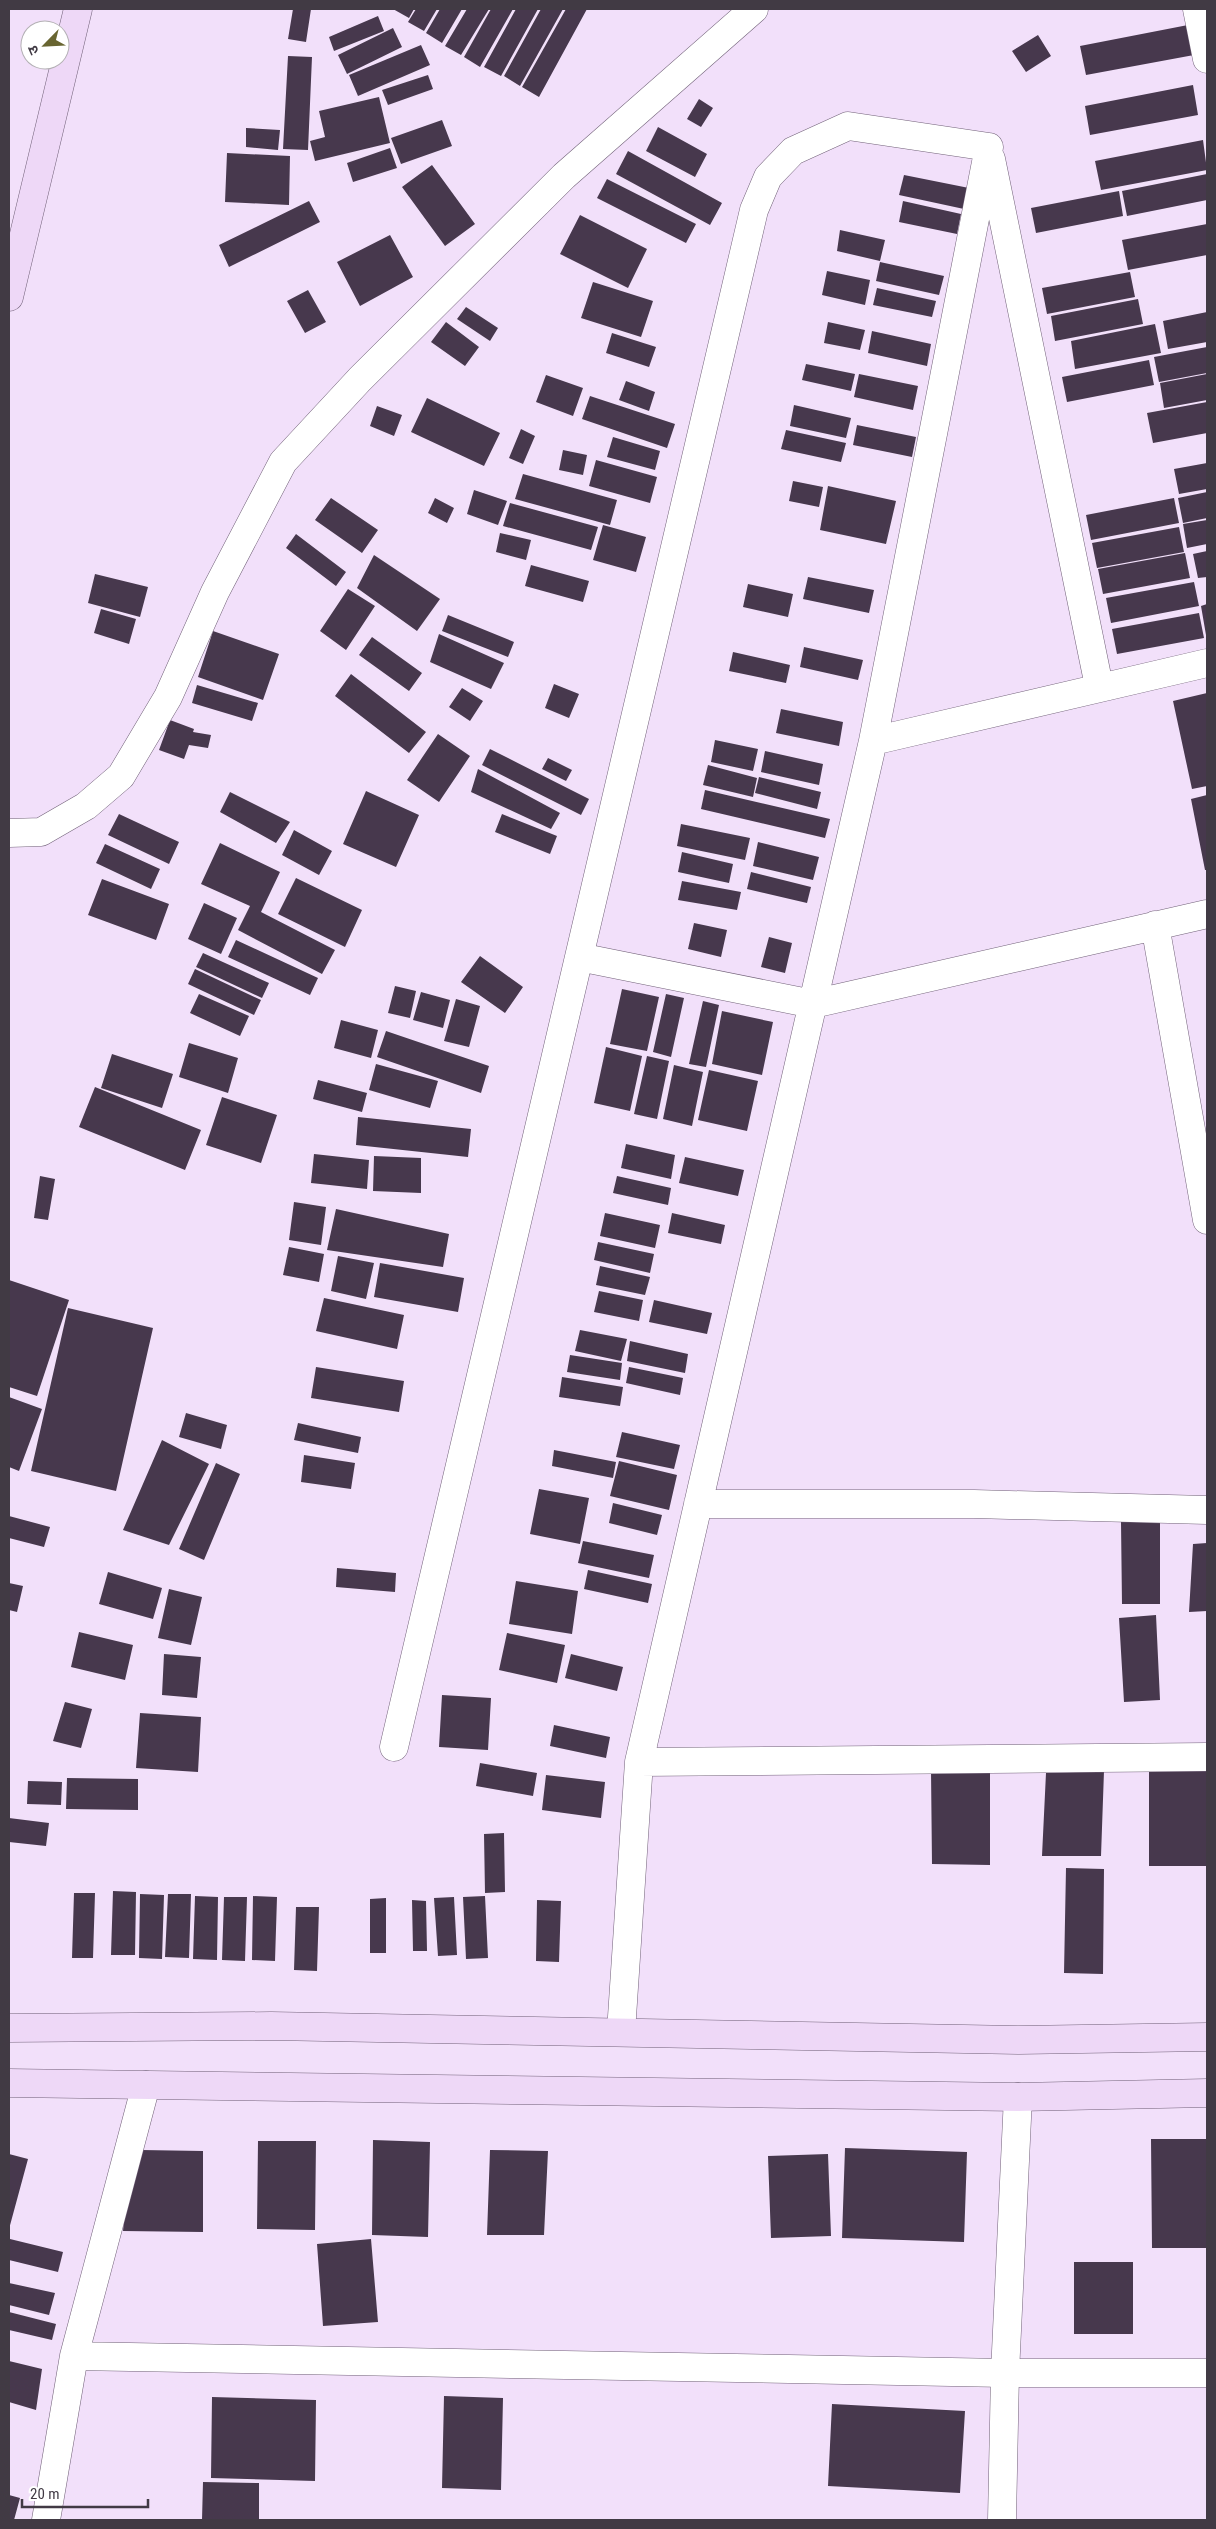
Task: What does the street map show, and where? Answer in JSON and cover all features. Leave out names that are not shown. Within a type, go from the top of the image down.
[{"type":"main road","points":[[9,297],[78,9]]},
{"type":"main road","points":[[9,2028],[271,2026],[1019,2040],[1207,2037]]},
{"type":"main road","points":[[9,2083],[1018,2097],[1207,2093]]},
{"type":"street","points":[[9,834],[42,832],[86,806],[121,776],[168,697],[216,592],[283,462],[360,379],[564,176],[754,9]]},
{"type":"street","points":[[1197,9],[1207,59]]},
{"type":"street","points":[[394,1747],[754,210],[768,177],[793,151],[848,126],[989,147]]},
{"type":"street","points":[[989,147],[1099,686]]},
{"type":"street","points":[[620,2032],[639,1762],[873,741],[989,147]]},
{"type":"street","points":[[873,741],[1099,686],[1207,663]]},
{"type":"street","points":[[579,956],[813,1004],[1207,914]]},
{"type":"street","points":[[1155,925],[1207,1220]]},
{"type":"street","points":[[698,1504],[974,1504],[1207,1510]]},
{"type":"street","points":[[639,1762],[1207,1757]]},
{"type":"street","points":[[46,2520],[74,2356],[146,2085]]},
{"type":"street","points":[[1002,2520],[1005,2374],[1018,2097]]},
{"type":"street","points":[[74,2356],[1005,2374],[1207,2373]]},
{"type":"building","points":[[293,9],[311,9],[306,42],[288,39]]},
{"type":"building","points":[[393,9],[414,9],[409,18]]},
{"type":"building","points":[[416,9],[437,9],[424,31],[408,22]]},
{"type":"building","points":[[440,9],[462,9],[442,43],[426,33]]},
{"type":"building","points":[[467,9],[489,9],[461,55],[445,46]]},
{"type":"building","points":[[491,9],[513,9],[480,67],[464,57]]},
{"type":"building","points":[[516,9],[538,9],[501,76],[484,67]]},
{"type":"building","points":[[541,9],[563,9],[520,86],[504,76]]},
{"type":"building","points":[[566,9],[587,9],[539,97],[522,87]]},
{"type":"building","points":[[378,16],[384,31],[334,51],[329,37]]},
{"type":"building","points":[[1188,25],[1194,55],[1086,75],[1080,46]]},
{"type":"building","points":[[393,28],[402,47],[347,74],[338,55]]},
{"type":"building","points":[[1038,35],[1051,56],[1026,72],[1012,51]]},
{"type":"building","points":[[421,45],[430,65],[358,96],[349,75]]},
{"type":"building","points":[[288,56],[312,57],[308,150],[283,149]]},
{"type":"building","points":[[428,75],[433,89],[388,105],[382,90]]},
{"type":"building","points":[[1193,85],[1198,115],[1090,135],[1085,106]]},
{"type":"building","points":[[379,97],[390,143],[315,161],[310,141],[325,137],[319,111]]},
{"type":"building","points":[[699,99],[713,108],[701,127],[687,119]]},
{"type":"building","points":[[442,120],[452,146],[401,164],[391,138]]},
{"type":"building","points":[[658,127],[707,154],[695,177],[646,151]]},
{"type":"building","points":[[246,128],[280,130],[278,150],[246,147]]},
{"type":"building","points":[[1203,140],[1207,170],[1101,190],[1095,161]]},
{"type":"building","points":[[390,148],[397,168],[353,182],[347,163]]},
{"type":"building","points":[[628,151],[722,203],[710,225],[616,174]]},
{"type":"building","points":[[227,153],[290,156],[289,205],[225,202]]},
{"type":"building","points":[[432,165],[475,224],[445,246],[402,187]]},
{"type":"building","points":[[1207,174],[1207,200],[1127,216],[1122,191]]},
{"type":"building","points":[[904,175],[969,188],[964,209],[899,195]]},
{"type":"building","points":[[607,179],[696,224],[686,243],[597,198]]},
{"type":"building","points":[[1119,191],[1123,216],[1036,233],[1031,208]]},
{"type":"building","points":[[309,201],[320,222],[229,267],[219,245]]},
{"type":"building","points":[[903,201],[961,214],[957,234],[899,222]]},
{"type":"building","points":[[580,215],[647,249],[628,288],[560,254]]},
{"type":"building","points":[[1207,224],[1207,255],[1128,270],[1122,240]]},
{"type":"building","points":[[840,230],[885,240],[880,261],[837,251]]},
{"type":"building","points":[[390,235],[413,277],[360,306],[337,262]]},
{"type":"building","points":[[880,262],[944,276],[939,295],[876,281]]},
{"type":"building","points":[[827,271],[870,280],[865,305],[822,295]]},
{"type":"building","points":[[1130,272],[1135,297],[1047,314],[1042,288]]},
{"type":"building","points":[[593,282],[653,301],[641,337],[581,318]]},
{"type":"building","points":[[877,288],[936,301],[932,317],[873,305]]},
{"type":"building","points":[[308,290],[326,322],[305,333],[287,301]]},
{"type":"building","points":[[1138,299],[1143,324],[1055,341],[1051,316]]},
{"type":"building","points":[[466,307],[498,328],[490,341],[457,319]]},
{"type":"building","points":[[1207,312],[1207,342],[1168,349],[1163,321]]},
{"type":"building","points":[[446,322],[479,347],[465,366],[431,342]]},
{"type":"building","points":[[828,322],[865,330],[860,350],[824,343]]},
{"type":"building","points":[[1155,324],[1161,353],[1075,369],[1071,341]]},
{"type":"building","points":[[872,331],[931,344],[927,366],[868,353]]},
{"type":"building","points":[[612,333],[656,347],[649,367],[606,353]]},
{"type":"building","points":[[1207,347],[1207,373],[1159,382],[1154,357]]},
{"type":"building","points":[[1149,360],[1154,385],[1067,402],[1062,377]]},
{"type":"building","points":[[806,364],[855,374],[851,391],[802,380]]},
{"type":"building","points":[[859,374],[918,386],[913,410],[854,397]]},
{"type":"building","points":[[1207,374],[1207,400],[1164,408],[1160,383]]},
{"type":"building","points":[[546,375],[583,388],[573,416],[536,402]]},
{"type":"building","points":[[626,381],[655,392],[649,411],[619,400]]},
{"type":"building","points":[[590,396],[675,424],[667,448],[582,419]]},
{"type":"building","points":[[427,398],[500,433],[484,466],[411,432]]},
{"type":"building","points":[[1207,402],[1207,433],[1153,443],[1147,413]]},
{"type":"building","points":[[794,405],[851,418],[846,438],[790,426]]},
{"type":"building","points":[[377,406],[402,415],[394,436],[370,426]]},
{"type":"building","points":[[857,425],[916,437],[912,457],[853,445]]},
{"type":"building","points":[[521,429],[535,436],[523,464],[509,458]]},
{"type":"building","points":[[786,430],[846,443],[841,462],[781,449]]},
{"type":"building","points":[[613,437],[660,451],[655,470],[607,457]]},
{"type":"building","points":[[563,450],[587,455],[583,475],[559,470]]},
{"type":"building","points":[[596,460],[657,477],[650,503],[589,486]]},
{"type":"building","points":[[1207,463],[1207,489],[1179,494],[1174,469]]},
{"type":"building","points":[[523,474],[617,500],[610,525],[515,499]]},
{"type":"building","points":[[793,481],[823,487],[819,507],[789,501]]},
{"type":"building","points":[[828,486],[896,501],[886,544],[820,530]]},
{"type":"building","points":[[474,490],[507,501],[498,525],[467,514]]},
{"type":"building","points":[[1207,492],[1207,518],[1183,523],[1178,498]]},
{"type":"building","points":[[331,498],[378,530],[362,553],[315,520]]},
{"type":"building","points":[[435,498],[454,508],[447,523],[428,513]]},
{"type":"building","points":[[1174,498],[1179,523],[1091,540],[1086,515]]},
{"type":"building","points":[[510,503],[598,527],[591,550],[503,526]]},
{"type":"building","points":[[1207,520],[1207,544],[1187,548],[1183,524]]},
{"type":"building","points":[[603,525],[646,537],[636,572],[593,560]]},
{"type":"building","points":[[1179,527],[1184,552],[1097,568],[1092,543]]},
{"type":"building","points":[[500,533],[531,540],[526,560],[496,552]]},
{"type":"building","points":[[296,534],[346,572],[336,586],[286,548]]},
{"type":"building","points":[[1207,551],[1207,577],[1198,578],[1193,554]]},
{"type":"building","points":[[1185,553],[1190,578],[1103,594],[1098,569]]},
{"type":"building","points":[[374,555],[440,599],[417,631],[357,588]]},
{"type":"building","points":[[531,565],[589,581],[583,602],[525,586]]},
{"type":"building","points":[[95,574],[148,587],[140,617],[88,603]]},
{"type":"building","points":[[808,577],[874,590],[869,613],[803,599]]},
{"type":"building","points":[[1194,582],[1199,606],[1111,623],[1106,598]]},
{"type":"building","points":[[748,584],[793,594],[788,617],[743,607]]},
{"type":"building","points":[[348,589],[375,606],[346,650],[320,631]]},
{"type":"building","points":[[1207,604],[1207,635],[1206,635],[1201,606]]},
{"type":"building","points":[[101,609],[136,619],[129,644],[94,633]]},
{"type":"building","points":[[1199,613],[1204,638],[1117,654],[1112,629]]},
{"type":"building","points":[[448,615],[514,642],[508,657],[442,631]]},
{"type":"building","points":[[213,631],[279,654],[263,700],[198,677]]},
{"type":"building","points":[[439,634],[504,663],[491,689],[430,662]]},
{"type":"building","points":[[372,637],[422,673],[409,691],[359,655]]},
{"type":"building","points":[[804,647],[863,660],[858,680],[800,667]]},
{"type":"building","points":[[733,652],[790,665],[786,683],[729,671]]},
{"type":"building","points":[[351,674],[426,732],[409,753],[335,696]]},
{"type":"building","points":[[554,684],[579,694],[569,718],[545,708]]},
{"type":"building","points":[[197,685],[258,703],[252,721],[192,703]]},
{"type":"building","points":[[462,688],[483,701],[470,721],[449,707]]},
{"type":"building","points":[[1207,693],[1207,786],[1192,789],[1173,701]]},
{"type":"building","points":[[781,709],[843,722],[839,746],[776,733]]},
{"type":"building","points":[[170,720],[194,729],[193,732],[211,735],[208,748],[189,745],[184,759],[159,750]]},
{"type":"building","points":[[438,734],[470,756],[439,802],[407,780]]},
{"type":"building","points":[[715,740],[758,749],[753,771],[711,762]]},
{"type":"building","points":[[490,749],[589,799],[581,815],[482,765]]},
{"type":"building","points":[[765,751],[823,764],[819,785],[761,772]]},
{"type":"building","points":[[548,758],[572,770],[566,781],[542,769]]},
{"type":"building","points":[[708,765],[757,778],[753,797],[703,785]]},
{"type":"building","points":[[478,769],[560,813],[551,829],[471,792]]},
{"type":"building","points":[[759,777],[821,792],[817,809],[755,793]]},
{"type":"building","points":[[705,790],[830,819],[825,838],[701,809]]},
{"type":"building","points":[[366,791],[419,815],[396,867],[343,844]]},
{"type":"building","points":[[230,792],[290,822],[276,843],[220,812]]},
{"type":"building","points":[[1207,795],[1207,870],[1205,870],[1191,799]]},
{"type":"building","points":[[119,814],[179,842],[169,864],[108,835]]},
{"type":"building","points":[[502,814],[557,836],[550,854],[495,832]]},
{"type":"building","points":[[681,824],[750,838],[745,860],[677,846]]},
{"type":"building","points":[[294,830],[332,851],[319,875],[282,855]]},
{"type":"building","points":[[758,842],[819,857],[813,880],[753,866]]},
{"type":"building","points":[[220,843],[280,872],[261,912],[335,950],[322,974],[238,930],[250,906],[201,884]]},
{"type":"building","points":[[105,844],[160,869],[151,889],[96,863]]},
{"type":"building","points":[[682,852],[733,864],[729,883],[678,872]]},
{"type":"building","points":[[751,872],[811,887],[807,903],[747,889]]},
{"type":"building","points":[[296,878],[362,910],[345,947],[278,914]]},
{"type":"building","points":[[102,879],[169,904],[156,940],[88,915]]},
{"type":"building","points":[[682,881],[741,892],[737,910],[678,900]]},
{"type":"building","points":[[204,903],[237,918],[221,954],[188,939]]},
{"type":"building","points":[[694,923],[727,930],[721,957],[688,949]]},
{"type":"building","points":[[769,937],[792,943],[785,973],[761,967]]},
{"type":"building","points":[[236,940],[318,978],[310,995],[228,957]]},
{"type":"building","points":[[203,953],[269,983],[262,998],[196,967]]},
{"type":"building","points":[[480,956],[523,987],[505,1013],[461,982]]},
{"type":"building","points":[[195,969],[261,1000],[254,1015],[188,984]]},
{"type":"building","points":[[395,986],[416,991],[410,1018],[388,1013]]},
{"type":"building","points":[[622,989],[659,997],[647,1051],[610,1044]]},
{"type":"building","points":[[421,992],[450,1000],[443,1028],[413,1020]]},
{"type":"building","points":[[199,994],[249,1016],[240,1036],[190,1013]]},
{"type":"building","points":[[666,994],[684,998],[671,1057],[653,1052]]},
{"type":"building","points":[[456,999],[480,1006],[469,1047],[444,1041]]},
{"type":"building","points":[[703,1001],[719,1005],[706,1067],[689,1064]]},
{"type":"building","points":[[722,1011],[773,1022],[762,1075],[712,1064]]},
{"type":"building","points":[[341,1020],[378,1030],[371,1058],[334,1048]]},
{"type":"building","points":[[386,1031],[489,1066],[481,1093],[377,1057]]},
{"type":"building","points":[[189,1043],[238,1058],[228,1093],[179,1077]]},
{"type":"building","points":[[606,1047],[642,1056],[630,1111],[594,1103]]},
{"type":"building","points":[[112,1054],[173,1074],[162,1108],[101,1088]]},
{"type":"building","points":[[647,1056],[669,1061],[657,1119],[634,1114]]},
{"type":"building","points":[[376,1064],[438,1081],[430,1108],[369,1090]]},
{"type":"building","points":[[674,1065],[703,1072],[692,1126],[663,1119]]},
{"type":"building","points":[[709,1070],[758,1081],[747,1131],[698,1120]]},
{"type":"building","points":[[318,1080],[367,1093],[362,1112],[313,1099]]},
{"type":"building","points":[[95,1087],[201,1130],[185,1170],[79,1127]]},
{"type":"building","points":[[222,1097],[277,1115],[261,1163],[206,1145]]},
{"type":"building","points":[[358,1117],[471,1129],[468,1157],[356,1145]]},
{"type":"building","points":[[626,1144],[675,1155],[671,1179],[621,1168]]},
{"type":"building","points":[[314,1154],[369,1160],[367,1189],[311,1183]]},
{"type":"building","points":[[374,1156],[421,1158],[421,1193],[373,1191]]},
{"type":"building","points":[[685,1157],[744,1170],[738,1196],[679,1183]]},
{"type":"building","points":[[40,1176],[55,1179],[48,1220],[34,1218]]},
{"type":"building","points":[[617,1176],[671,1188],[668,1205],[613,1193]]},
{"type":"building","points":[[294,1202],[326,1207],[321,1245],[289,1240]]},
{"type":"building","points":[[336,1209],[449,1234],[443,1267],[327,1250]]},
{"type":"building","points":[[605,1213],[660,1225],[655,1248],[600,1236]]},
{"type":"building","points":[[672,1213],[725,1225],[721,1244],[668,1233]]},
{"type":"building","points":[[598,1242],[654,1254],[650,1273],[594,1260]]},
{"type":"building","points":[[289,1247],[324,1254],[319,1282],[283,1275]]},
{"type":"building","points":[[338,1256],[374,1263],[366,1299],[331,1291]]},
{"type":"building","points":[[380,1263],[464,1278],[458,1312],[374,1297]]},
{"type":"building","points":[[600,1266],[650,1277],[645,1295],[596,1285]]},
{"type":"building","points":[[9,1280],[69,1300],[37,1396],[9,1387]]},
{"type":"building","points":[[599,1291],[643,1300],[639,1321],[594,1312]]},
{"type":"building","points":[[324,1298],[404,1315],[397,1349],[316,1331]]},
{"type":"building","points":[[654,1300],[712,1313],[707,1334],[649,1322]]},
{"type":"building","points":[[68,1308],[153,1328],[116,1491],[31,1471]]},
{"type":"building","points":[[580,1330],[627,1339],[621,1361],[575,1351]]},
{"type":"building","points":[[630,1341],[688,1354],[685,1373],[627,1361]]},
{"type":"building","points":[[570,1355],[622,1363],[620,1380],[567,1372]]},
{"type":"building","points":[[316,1367],[404,1381],[399,1412],[311,1398]]},
{"type":"building","points":[[629,1367],[683,1378],[680,1395],[626,1383]]},
{"type":"building","points":[[562,1377],[623,1387],[620,1406],[559,1397]]},
{"type":"building","points":[[9,1397],[42,1409],[19,1471],[9,1467]]},
{"type":"building","points":[[186,1413],[227,1425],[221,1449],[179,1437]]},
{"type":"building","points":[[298,1423],[361,1437],[358,1453],[294,1440]]},
{"type":"building","points":[[622,1432],[680,1445],[674,1469],[616,1457]]},
{"type":"building","points":[[162,1440],[209,1464],[169,1545],[123,1530]]},
{"type":"building","points":[[554,1450],[616,1462],[613,1478],[552,1466]]},
{"type":"building","points":[[304,1455],[355,1463],[351,1489],[301,1482]]},
{"type":"building","points":[[619,1461],[677,1475],[669,1510],[610,1496]]},
{"type":"building","points":[[216,1463],[240,1474],[204,1560],[179,1549]]},
{"type":"building","points":[[539,1489],[589,1498],[580,1544],[530,1534]]},
{"type":"building","points":[[613,1503],[662,1515],[657,1535],[609,1523]]},
{"type":"building","points":[[9,1516],[50,1527],[44,1547],[9,1538]]},
{"type":"building","points":[[1121,1522],[1160,1522],[1160,1604],[1122,1604]]},
{"type":"building","points":[[583,1541],[654,1555],[649,1578],[578,1563]]},
{"type":"building","points":[[1207,1543],[1207,1611],[1189,1612],[1193,1544]]},
{"type":"building","points":[[337,1568],[396,1573],[395,1592],[336,1587]]},
{"type":"building","points":[[588,1570],[652,1584],[648,1603],[584,1589]]},
{"type":"building","points":[[108,1572],[162,1588],[153,1619],[99,1604]]},
{"type":"building","points":[[516,1581],[578,1591],[572,1634],[509,1624]]},
{"type":"building","points":[[9,1583],[23,1586],[17,1612],[9,1610]]},
{"type":"building","points":[[169,1589],[202,1597],[191,1645],[158,1638]]},
{"type":"building","points":[[1156,1615],[1160,1700],[1124,1702],[1119,1618]]},
{"type":"building","points":[[79,1632],[133,1645],[125,1680],[71,1667]]},
{"type":"building","points":[[507,1633],[565,1645],[557,1683],[499,1670]]},
{"type":"building","points":[[164,1654],[201,1657],[197,1698],[162,1695]]},
{"type":"building","points":[[571,1654],[623,1667],[617,1691],[565,1678]]},
{"type":"building","points":[[442,1695],[491,1698],[488,1750],[439,1747]]},
{"type":"building","points":[[65,1702],[92,1709],[81,1748],[53,1741]]},
{"type":"building","points":[[140,1713],[201,1717],[198,1772],[136,1768]]},
{"type":"building","points":[[554,1725],[610,1737],[606,1758],[550,1746]]},
{"type":"building","points":[[480,1763],[537,1773],[533,1796],[476,1786]]},
{"type":"building","points":[[931,1770],[990,1770],[990,1865],[932,1864]]},
{"type":"building","points":[[1104,1771],[1101,1856],[1042,1856],[1046,1773]]},
{"type":"building","points":[[1149,1771],[1207,1771],[1207,1866],[1149,1866]]},
{"type":"building","points":[[546,1775],[605,1782],[601,1818],[542,1810]]},
{"type":"building","points":[[67,1778],[138,1779],[138,1810],[66,1809]]},
{"type":"building","points":[[28,1781],[62,1782],[61,1805],[27,1804]]},
{"type":"building","points":[[9,1818],[49,1823],[46,1846],[9,1842]]},
{"type":"building","points":[[504,1833],[505,1892],[485,1893],[484,1834]]},
{"type":"building","points":[[1066,1868],[1104,1869],[1103,1974],[1064,1973]]},
{"type":"building","points":[[113,1891],[136,1892],[135,1955],[111,1955]]},
{"type":"building","points":[[74,1893],[95,1893],[93,1958],[72,1958]]},
{"type":"building","points":[[140,1894],[164,1895],[162,1959],[139,1958]]},
{"type":"building","points":[[168,1894],[191,1894],[189,1958],[165,1957]]},
{"type":"building","points":[[195,1896],[218,1897],[217,1960],[193,1959]]},
{"type":"building","points":[[253,1896],[277,1897],[275,1961],[252,1960]]},
{"type":"building","points":[[485,1896],[488,1958],[466,1959],[463,1897]]},
{"type":"building","points":[[224,1897],[247,1897],[245,1961],[222,1960]]},
{"type":"building","points":[[454,1897],[457,1955],[438,1956],[434,1898]]},
{"type":"building","points":[[386,1898],[386,1953],[370,1953],[370,1899]]},
{"type":"building","points":[[412,1900],[426,1901],[427,1951],[413,1951]]},
{"type":"building","points":[[537,1900],[561,1901],[559,1962],[536,1961]]},
{"type":"building","points":[[296,1907],[319,1907],[317,1971],[294,1970]]},
{"type":"building","points":[[1151,2139],[1207,2139],[1207,2248],[1152,2248]]},
{"type":"building","points":[[373,2140],[430,2142],[428,2237],[372,2235]]},
{"type":"building","points":[[258,2141],[316,2141],[315,2230],[257,2229]]},
{"type":"building","points":[[845,2148],[967,2152],[964,2242],[842,2238]]},
{"type":"building","points":[[141,2150],[203,2151],[203,2232],[123,2231],[127,2186]]},
{"type":"building","points":[[490,2150],[548,2151],[544,2235],[487,2235]]},
{"type":"building","points":[[9,2154],[28,2159],[9,2229]]},
{"type":"building","points":[[828,2154],[831,2236],[771,2238],[768,2156]]},
{"type":"building","points":[[10,2239],[63,2252],[58,2272],[9,2260]]},
{"type":"building","points":[[371,2239],[378,2322],[323,2326],[317,2244]]},
{"type":"building","points":[[1074,2262],[1133,2262],[1133,2334],[1074,2334]]},
{"type":"building","points":[[9,2283],[55,2293],[49,2315],[9,2305]]},
{"type":"building","points":[[9,2312],[56,2324],[52,2340],[9,2330]]},
{"type":"building","points":[[9,2361],[42,2369],[36,2410],[9,2402]]},
{"type":"building","points":[[444,2396],[503,2398],[501,2490],[442,2488]]},
{"type":"building","points":[[212,2397],[316,2400],[315,2481],[211,2478]]},
{"type":"building","points":[[832,2404],[965,2411],[960,2493],[828,2486]]},
{"type":"building","points":[[203,2482],[259,2483],[259,2520],[202,2520]]},
{"type":"building","points":[[9,2495],[20,2498],[14,2520],[9,2519]]}]
